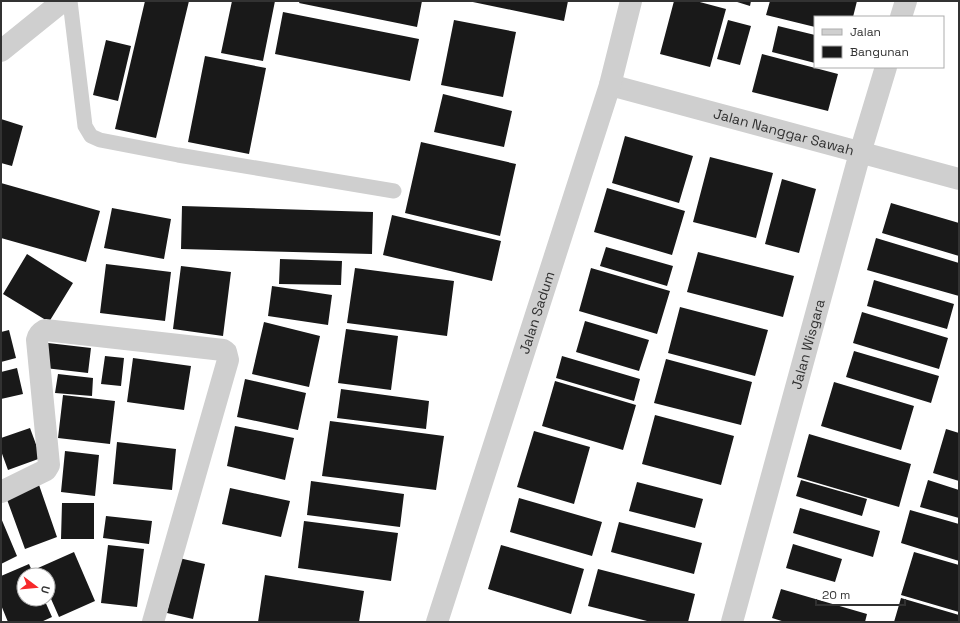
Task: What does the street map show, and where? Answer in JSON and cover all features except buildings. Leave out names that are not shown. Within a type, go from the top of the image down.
[{"type":"street","points":[[1,51],[63,1]]},
{"type":"street","name":"Jalan Sadum","points":[[437,622],[610,85],[631,1]]},
{"type":"street","points":[[901,16],[906,1]]},
{"type":"street","name":"Jalan Wisgara","points":[[732,622],[860,153],[886,68]]},
{"type":"street","name":"Jalan Nanggar Sawah","points":[[610,85],[959,179]]},
{"type":"street","points":[[1,492],[46,470],[50,465],[37,340],[38,335],[41,332],[45,330],[223,350],[226,352],[228,360],[153,622]]},
{"type":"lane","points":[[70,1],[85,126],[91,136],[100,140],[178,155],[394,191]]}]
